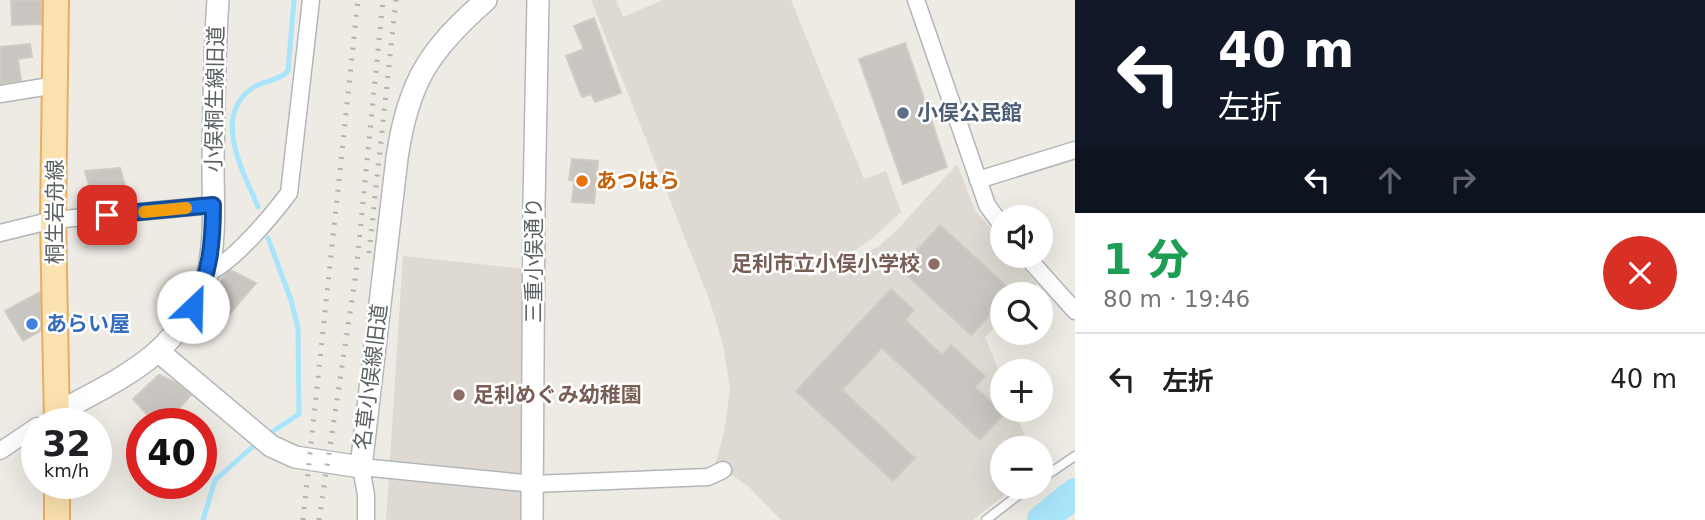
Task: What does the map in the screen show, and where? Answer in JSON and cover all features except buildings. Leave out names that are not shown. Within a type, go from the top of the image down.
[{"type":"main road","name":"桐生岩舟線","points":[[48,408],[56,0]]},
{"type":"main road","points":[[57,499],[57,520]]},
{"type":"street","name":"小俣桐生線旧道","points":[[158,351],[184,322],[208,273],[212,239],[214,75],[218,0]]},
{"type":"street","points":[[208,273],[225,263],[289,194],[311,0]]},
{"type":"street","name":"名草小俣線旧道","points":[[158,351],[271,446],[295,457],[361,467],[404,115],[416,83],[435,51],[486,0]]},
{"type":"street","name":"三重小俣通り","points":[[533,520],[538,0]]},
{"type":"street","points":[[916,0],[990,209]]},
{"type":"street","points":[[0,94],[56,85]]},
{"type":"street","points":[[978,180],[1075,150]]},
{"type":"street","points":[[0,233],[53,220],[213,205]]},
{"type":"street","points":[[1037,268],[1075,311]]},
{"type":"street","points":[[71,408],[158,351]]},
{"type":"street","points":[[0,451],[21,438]]},
{"type":"street","points":[[366,520],[366,495],[361,467],[534,484],[708,477],[723,470]]},
{"type":"lane","points":[[1053,471],[1075,456]]},
{"type":"lane","points":[[986,520],[1013,499]]},
{"type":"shaded area","name":"足利市立小俣小学校","points":[[591,0],[616,0],[623,17],[663,0],[791,0],[864,179],[886,171],[901,212],[857,249],[807,270],[809,277],[839,269],[879,246],[957,164],[975,210],[990,228],[990,268],[1023,268],[1035,282],[990,282],[990,332],[985,337],[994,359],[990,359],[990,422],[1019,422],[1025,436],[990,436],[990,499],[1000,499],[973,520],[781,520],[748,486],[715,464],[724,433],[730,389],[723,344],[709,299]]},
{"type":"shaded area","name":"足利めぐみ幼稚園","points":[[403,256],[526,269],[522,520],[386,520]]},
{"type":"waterway","points":[[258,207],[234,144],[234,113],[241,99],[254,87],[288,71],[294,0]]},
{"type":"waterway","points":[[266,436],[299,414],[298,328],[291,300],[268,238]]},
{"type":"waterway","points":[[203,520],[215,480],[258,442]]},
{"type":"waterway","points":[[1042,520],[1075,493]]},
{"type":"railway","points":[[303,520],[358,0]]},
{"type":"railway","points":[[319,520],[356,273],[383,0]]},
{"type":"railway","points":[[369,253],[396,0]]},
{"type":"slow traffic","points":[[144,212],[186,208]]},
{"type":"place","name":"小俣公民館","points":[[903,113]]},
{"type":"place","name":"あつはら","points":[[582,181]]},
{"type":"place","name":"足利市立小俣小学校","points":[[934,264]]},
{"type":"place","name":"あらい屋","points":[[32,324]]},
{"type":"place","name":"足利めぐみ幼稚園","points":[[459,395]]},
{"type":"route","points":[[107,215],[213,205],[208,273],[193,307]]}]
